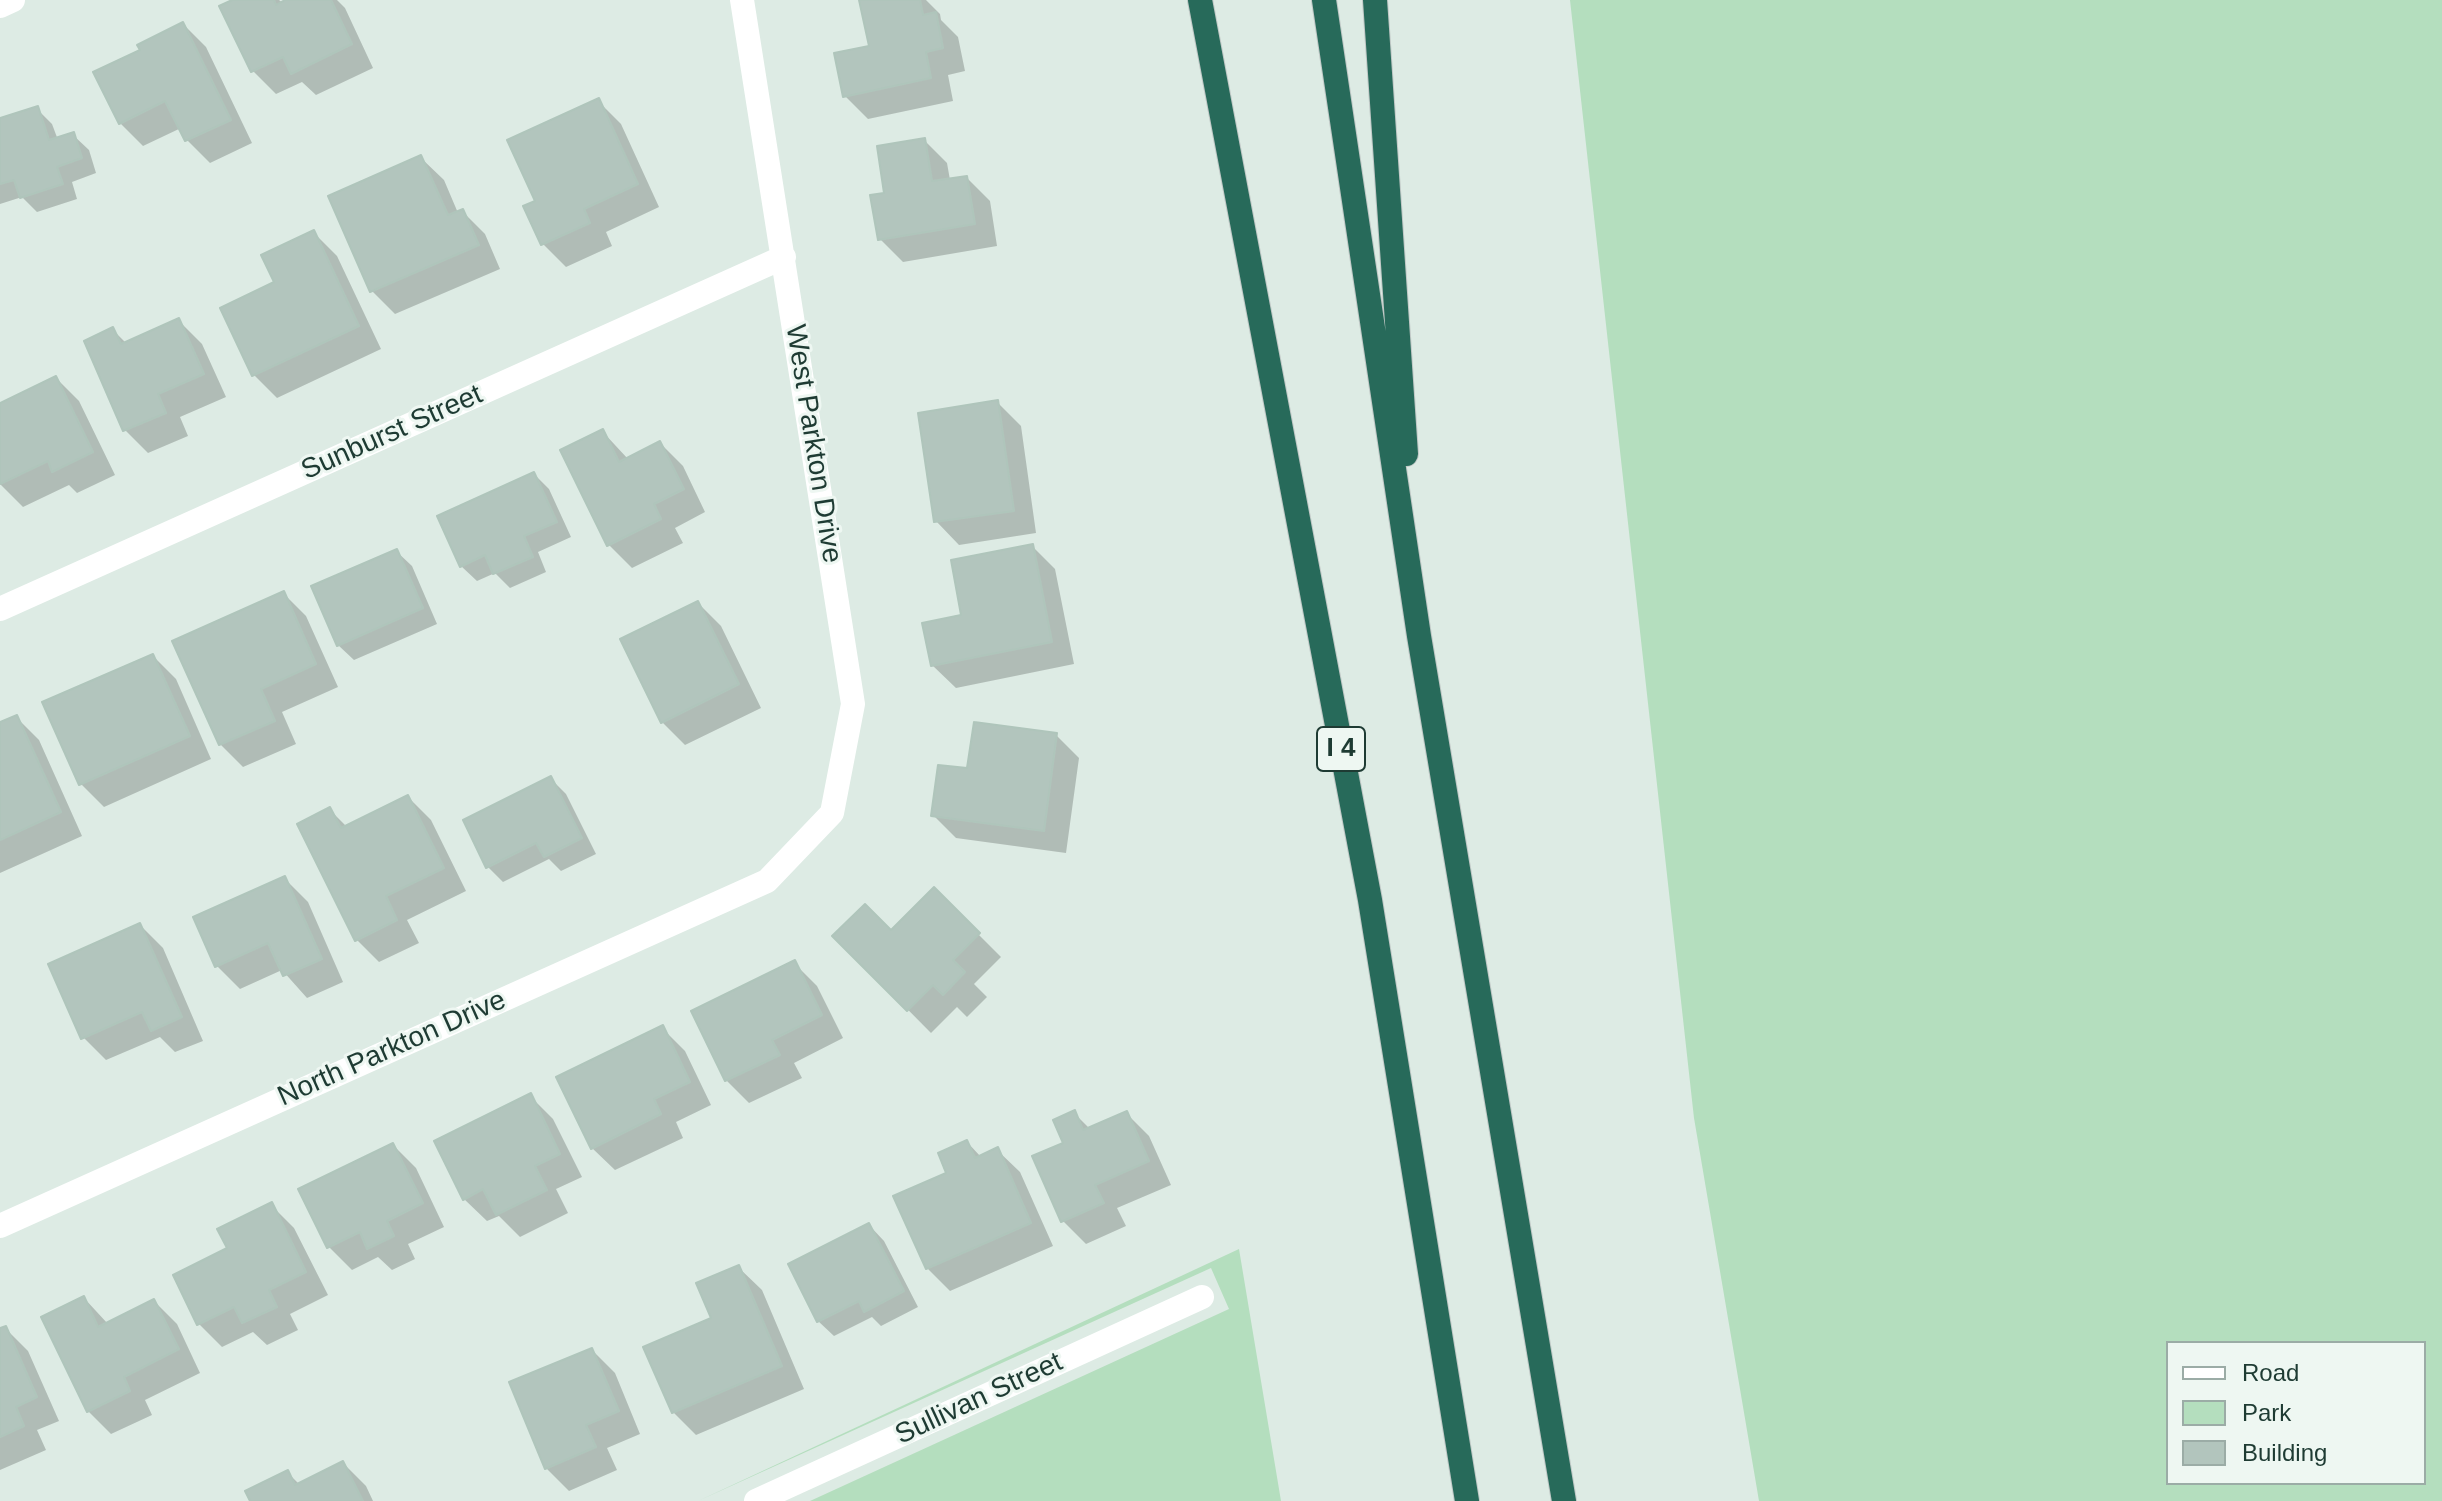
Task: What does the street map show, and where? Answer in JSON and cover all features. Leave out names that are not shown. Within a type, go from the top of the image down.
[{"type":"highway","name":"I 4","points":[[1200,0],[1370,900],[1467,1501]]},
{"type":"highway","points":[[1324,0],[1419,636],[1564,1501]]},
{"type":"highway","points":[[1375,0],[1419,636]]},
{"type":"street","points":[[0,6],[13,0]]},
{"type":"street","name":"West Parkton Drive","points":[[742,0],[853,704],[832,813],[780,866]]},
{"type":"street","name":"Sunburst Street","points":[[0,609],[784,257]]},
{"type":"street","name":"North Parkton Drive","points":[[0,1226],[767,881],[780,866]]},
{"type":"street","name":"Sullivan Street","points":[[756,1501],[1202,1297]]},
{"type":"green space","points":[[1570,0],[2442,0],[2442,1501],[1759,1501],[1694,1118]]},
{"type":"green space","points":[[1239,1249],[1281,1501],[810,1501],[1229,1309],[1211,1268],[698,1501]]},
{"type":"building","points":[[232,0],[274,0],[276,5],[285,0],[331,0],[352,44],[291,74],[283,57],[251,72],[219,6]]},
{"type":"building","points":[[859,0],[920,0],[923,15],[936,12],[943,48],[926,52],[931,78],[843,97],[834,53],[869,46]]},
{"type":"building","points":[[183,22],[231,120],[185,141],[165,101],[119,124],[93,72],[140,50],[137,45]]},
{"type":"building","points":[[599,98],[638,184],[584,209],[590,223],[541,245],[523,206],[535,201],[507,140]]},
{"type":"building","points":[[38,106],[49,140],[74,132],[82,158],[57,167],[63,184],[20,198],[14,180],[0,184],[0,118]]},
{"type":"building","points":[[925,138],[932,181],[967,176],[975,224],[878,240],[870,195],[884,193],[877,146]]},
{"type":"building","points":[[421,155],[448,215],[463,209],[479,245],[370,292],[328,196]]},
{"type":"building","points":[[314,230],[359,326],[252,376],[220,308],[274,282],[261,255]]},
{"type":"building","points":[[179,318],[204,374],[158,394],[166,413],[123,431],[84,341],[113,327],[121,344]]},
{"type":"building","points":[[56,376],[93,452],[52,472],[48,461],[0,484],[0,403]]},
{"type":"building","points":[[998,400],[1014,511],[934,522],[918,413]]},
{"type":"building","points":[[603,429],[619,462],[660,441],[684,489],[654,504],[661,519],[607,546],[560,450]]},
{"type":"building","points":[[534,472],[557,522],[524,536],[533,557],[493,574],[485,555],[460,567],[437,516]]},
{"type":"building","points":[[1033,544],[1052,642],[931,666],[922,623],[961,615],[951,560]]},
{"type":"building","points":[[397,549],[423,608],[337,646],[311,586]]},
{"type":"building","points":[[284,591],[316,664],[261,689],[275,721],[219,745],[172,641]]},
{"type":"building","points":[[698,601],[739,684],[661,723],[620,639]]},
{"type":"building","points":[[153,654],[190,736],[79,785],[42,702]]},
{"type":"building","points":[[17,715],[61,812],[0,840],[0,722]]},
{"type":"building","points":[[974,722],[1057,733],[1044,831],[931,816],[938,765],[967,768]]},
{"type":"building","points":[[551,776],[582,838],[544,857],[536,843],[486,868],[463,820]]},
{"type":"building","points":[[408,795],[444,868],[386,896],[397,920],[355,941],[297,824],[330,807],[341,828]]},
{"type":"building","points":[[285,876],[322,959],[283,976],[268,943],[215,967],[193,917]]},
{"type":"building","points":[[934,887],[980,933],[953,960],[965,972],[943,995],[933,985],[907,1011],[832,936],[865,904],[891,930]]},
{"type":"building","points":[[140,923],[182,1017],[151,1031],[142,1012],[81,1039],[48,964]]},
{"type":"building","points":[[795,960],[822,1015],[772,1040],[780,1055],[725,1081],[691,1011]]},
{"type":"building","points":[[663,1025],[690,1082],[654,1099],[661,1114],[591,1149],[556,1077]]},
{"type":"building","points":[[531,1093],[560,1154],[535,1166],[547,1190],[496,1215],[483,1189],[463,1200],[434,1141]]},
{"type":"building","points":[[1075,1110],[1083,1130],[1127,1111],[1149,1161],[1095,1185],[1104,1203],[1061,1222],[1032,1156],[1063,1143],[1053,1120]]},
{"type":"building","points":[[967,1140],[975,1158],[998,1147],[1031,1223],[926,1269],[893,1196],[946,1173],[938,1153]]},
{"type":"building","points":[[393,1143],[423,1203],[387,1221],[394,1236],[367,1249],[360,1232],[327,1248],[298,1189]]},
{"type":"building","points":[[272,1202],[306,1272],[269,1290],[277,1307],[242,1323],[234,1307],[197,1325],[173,1275],[227,1248],[217,1229]]},
{"type":"building","points":[[869,1223],[904,1291],[864,1312],[859,1301],[817,1322],[788,1264]]},
{"type":"building","points":[[739,1265],[782,1366],[672,1413],[643,1347],[711,1318],[696,1283]]},
{"type":"building","points":[[84,1296],[98,1327],[154,1299],[179,1349],[124,1377],[130,1391],[87,1412],[41,1317]]},
{"type":"building","points":[[6,1326],[37,1397],[16,1407],[24,1426],[0,1437],[0,1328]]},
{"type":"building","points":[[592,1348],[619,1411],[586,1425],[596,1447],[545,1469],[509,1382]]},
{"type":"building","points":[[343,1461],[363,1501],[250,1501],[245,1491],[288,1470],[295,1485]]}]
